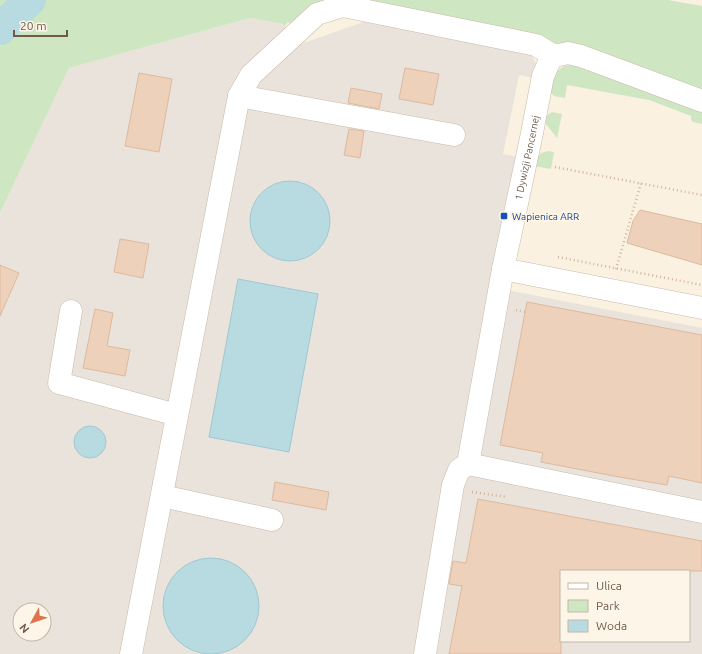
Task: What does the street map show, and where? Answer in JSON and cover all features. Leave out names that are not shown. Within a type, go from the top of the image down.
[{"type":"street","points":[[131,654],[239,96],[252,75],[317,14],[343,6],[536,45],[554,56],[568,53],[581,56],[702,101]]},
{"type":"street","name":"1 Dywizji Pancernej","points":[[468,464],[503,269],[543,76],[550,60],[554,56]]},
{"type":"street","points":[[239,96],[454,135]]},
{"type":"street","points":[[503,269],[702,308]]},
{"type":"street","points":[[71,311],[59,383],[177,415]]},
{"type":"street","points":[[425,654],[452,485],[459,470],[468,464],[702,512]]},
{"type":"street","points":[[162,496],[272,520]]},
{"type":"path","points":[[554,167],[702,195]]},
{"type":"path","points":[[616,269],[641,184]]},
{"type":"path","points":[[558,257],[702,285]]},
{"type":"shaded area","points":[[250,18],[283,24],[301,44],[363,22],[527,50],[531,54],[536,64],[533,78],[519,75],[503,154],[517,157],[491,287],[702,328],[702,654],[0,654],[0,213],[69,68]]},
{"type":"green space","points":[[0,0],[16,0],[0,17]]},
{"type":"green space","points":[[46,0],[668,0],[702,6],[702,93],[564,45],[362,3],[292,26],[288,22],[285,26],[283,24],[250,18],[69,68],[0,213],[0,46]]},
{"type":"green space","points":[[576,65],[702,110],[702,124],[693,122],[691,120],[691,116],[649,100],[567,85],[565,98],[554,96],[550,92],[554,73],[564,66]]},
{"type":"green space","points":[[552,112],[562,114],[557,138],[546,124],[546,116]]},
{"type":"green space","points":[[548,151],[554,152],[551,169],[533,166],[540,155]]},
{"type":"water","points":[[290,181],[305,184],[318,193],[327,206],[330,221],[327,236],[318,249],[305,258],[290,261],[275,258],[262,249],[253,236],[250,221],[253,206],[262,193],[275,184]]},
{"type":"water","points":[[238,279],[318,294],[289,452],[209,437]]},
{"type":"water","points":[[87,426],[93,426],[103,433],[106,442],[105,448],[99,455],[93,458],[87,458],[77,451],[74,445],[74,439],[81,429]]},
{"type":"water","points":[[211,558],[229,562],[238,566],[245,572],[251,579],[255,588],[259,606],[255,624],[251,633],[245,640],[238,646],[229,650],[211,654],[193,650],[184,646],[177,640],[171,633],[167,624],[163,606],[167,588],[171,579],[177,572],[184,566],[193,562]]},
{"type":"building","points":[[405,68],[439,74],[433,105],[399,99]]},
{"type":"building","points":[[139,73],[172,79],[159,152],[125,146]]},
{"type":"building","points":[[351,88],[382,94],[379,109],[348,103]]},
{"type":"building","points":[[349,129],[364,131],[360,158],[344,155]]},
{"type":"building","points":[[640,210],[702,224],[702,265],[627,243],[633,221]]},
{"type":"building","points":[[120,239],[149,244],[143,278],[114,272]]},
{"type":"building","points":[[0,265],[19,273],[0,316]]},
{"type":"building","points":[[527,302],[702,335],[702,483],[669,476],[667,485],[619,477],[541,462],[543,453],[500,445]]},
{"type":"building","points":[[95,309],[113,313],[107,346],[130,350],[125,376],[83,368]]},
{"type":"building","points":[[275,482],[329,492],[326,510],[272,500]]},
{"type":"building","points":[[478,499],[702,541],[702,571],[560,570],[561,654],[449,654],[462,586],[449,584],[453,561],[466,563]]},
{"type":"waterway","points":[[0,29],[30,0]]},
{"type":"place","name":"Wapienica ARR","points":[[504,216]]}]
